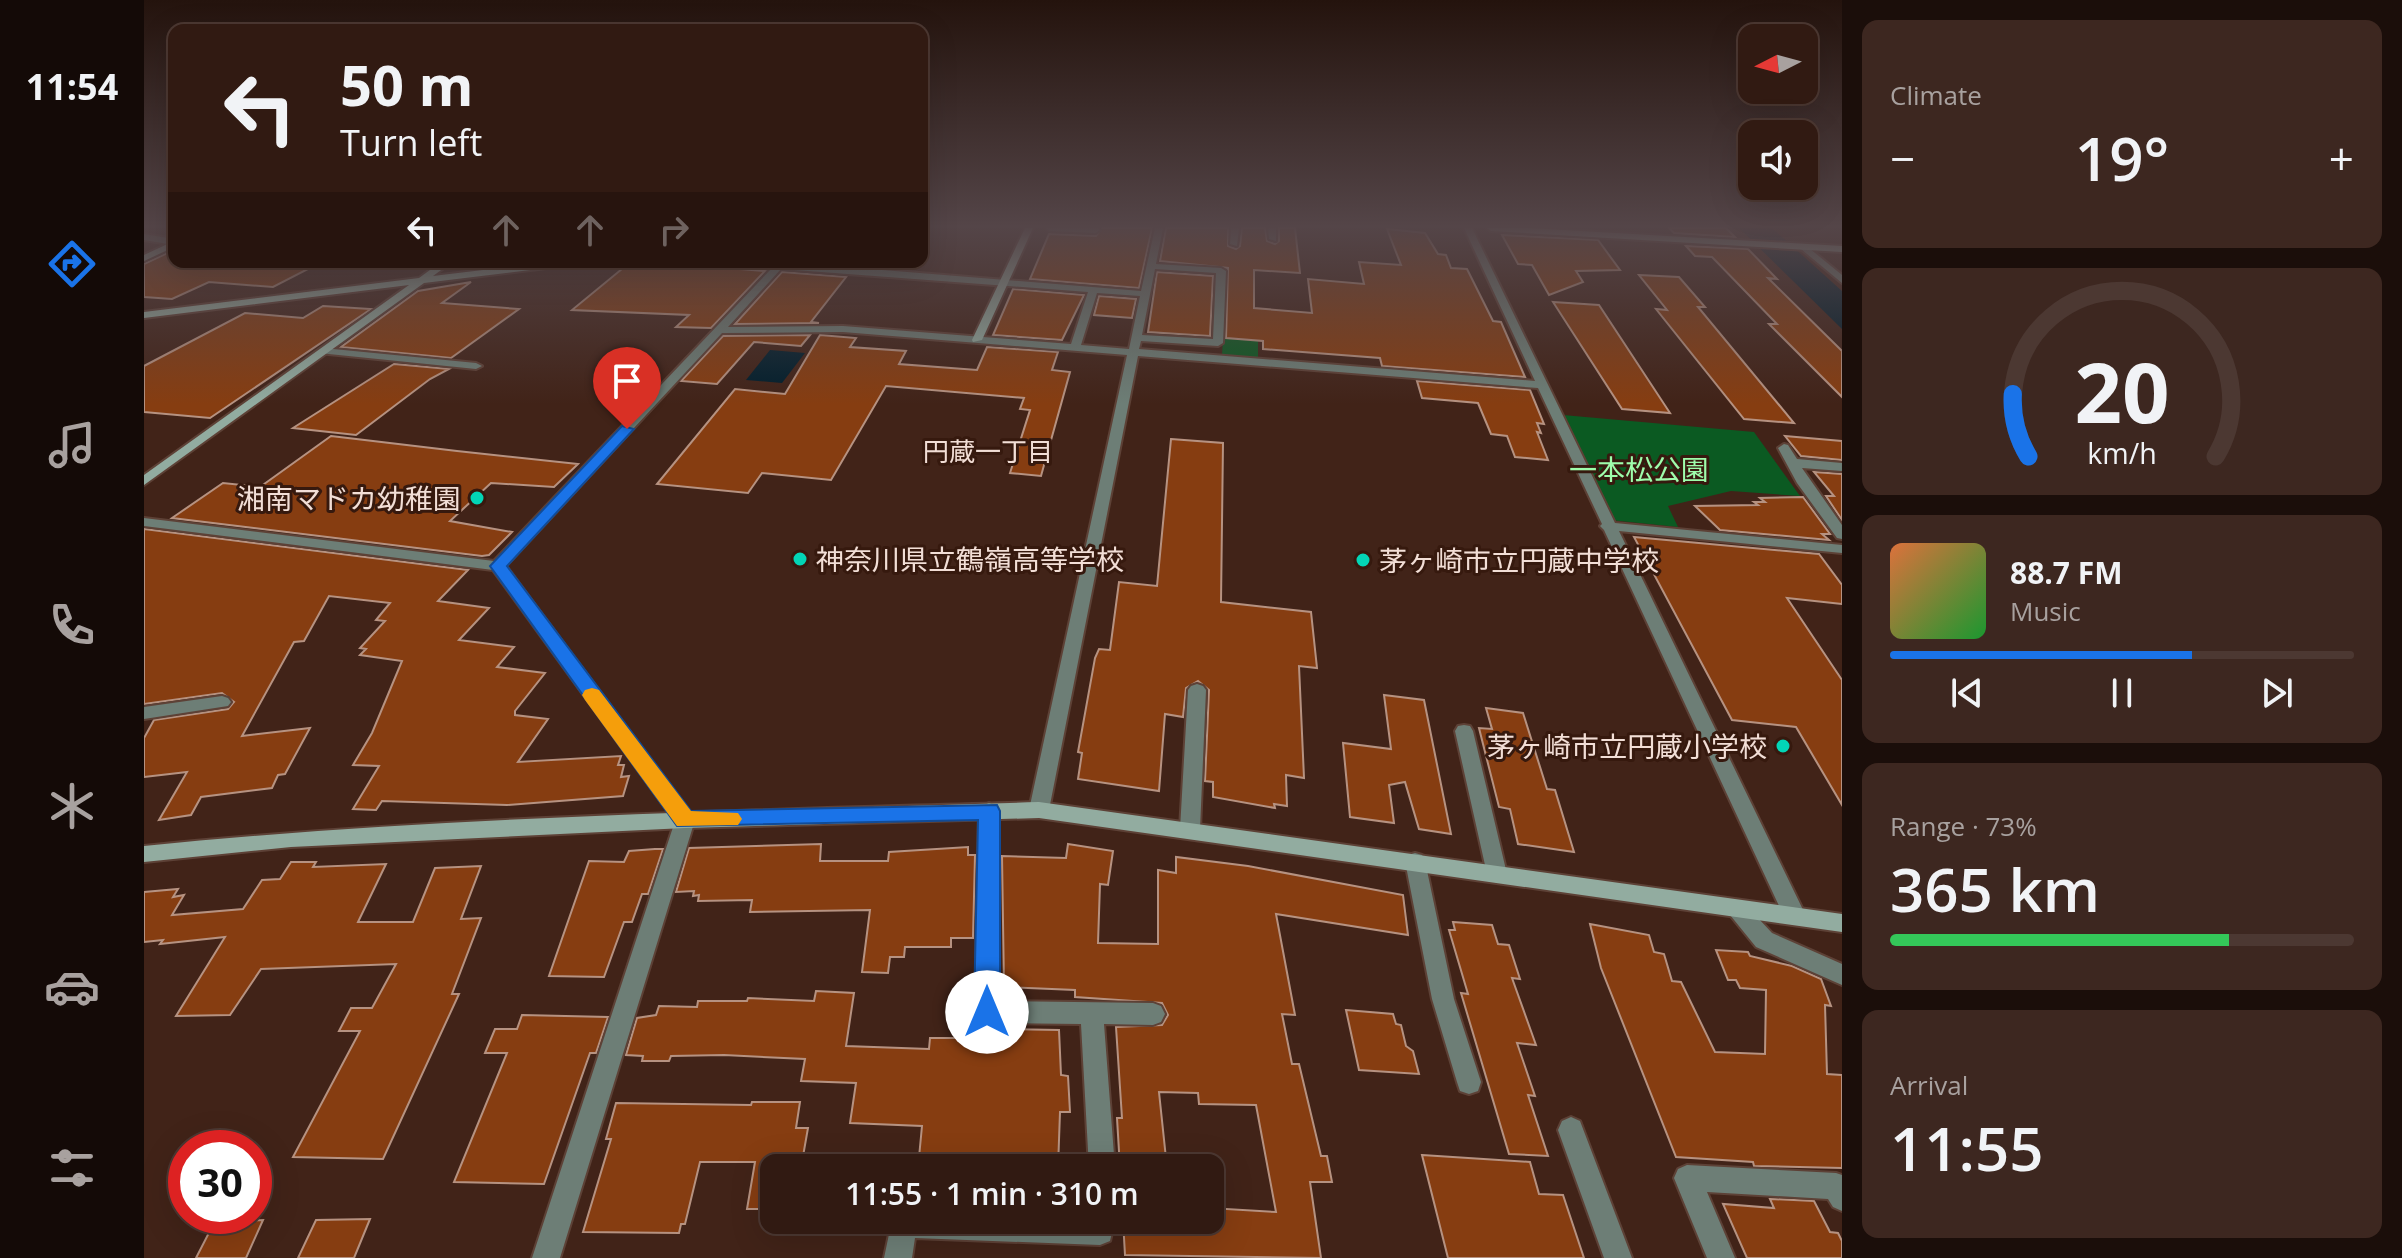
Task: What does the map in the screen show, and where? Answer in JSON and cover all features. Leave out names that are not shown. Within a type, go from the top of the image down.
[{"type":"street","points":[[144,315],[372,287]]},
{"type":"street","points":[[144,481],[410,287]]},
{"type":"street","points":[[498,566],[758,287]]},
{"type":"street","points":[[977,340],[1001,287]]},
{"type":"street","points":[[1051,287],[1146,294]]},
{"type":"street","points":[[1039,810],[1147,287]]},
{"type":"street","points":[[719,330],[843,329],[1075,348],[1218,343],[1220,287]]},
{"type":"street","points":[[1496,287],[1607,526],[1795,916]]},
{"type":"street","points":[[1075,348],[1093,292]]},
{"type":"street","points":[[1136,344],[1544,385]]},
{"type":"street","points":[[323,351],[476,366]]},
{"type":"street","points":[[1784,448],[1842,535]]},
{"type":"street","points":[[1794,463],[1842,467]]},
{"type":"street","points":[[144,522],[498,566],[685,820]]},
{"type":"street","points":[[1607,526],[1842,549]]},
{"type":"street","points":[[1190,829],[1197,690]]},
{"type":"street","points":[[144,713],[222,702]]},
{"type":"street","points":[[1464,731],[1497,874]]},
{"type":"street","points":[[144,854],[291,839],[685,820],[1039,810],[1842,923]]},
{"type":"street","points":[[989,811],[987,1012],[1153,1014]]},
{"type":"street","points":[[546,1258],[685,820]]},
{"type":"street","points":[[1415,861],[1443,999],[1469,1082]]},
{"type":"street","points":[[1737,910],[1764,940],[1842,975]]},
{"type":"street","points":[[1092,1014],[1101,1154]]},
{"type":"street","points":[[1571,1130],[1618,1258]]},
{"type":"street","points":[[1721,1258],[1687,1178],[1836,1186],[1842,1198]]},
{"type":"street","points":[[898,1258],[902,1234]]},
{"type":"green space","points":[[1223,338],[1258,341],[1258,358],[1222,355]]},
{"type":"green space","name":"一本松公園","points":[[1563,415],[1754,432],[1800,496],[1731,491],[1668,506],[1678,527],[1610,520]]},
{"type":"water","points":[[1799,287],[1837,287],[1842,291],[1842,329]]},
{"type":"water","points":[[770,350],[805,353],[782,383],[746,380]]},
{"type":"building","points":[[144,287],[199,287],[172,299],[144,297]]},
{"type":"building","points":[[465,287],[442,303],[519,309],[451,358],[341,347],[418,291]]},
{"type":"building","points":[[600,287],[750,287],[711,328],[676,327],[689,315],[572,310]]},
{"type":"building","points":[[769,287],[838,287],[811,322],[819,323],[735,324]]},
{"type":"building","points":[[1155,287],[1212,287],[1210,336],[1148,332]]},
{"type":"building","points":[[1227,287],[1254,287],[1254,308],[1312,313],[1309,287],[1476,287],[1493,321],[1501,322],[1525,377],[1382,366],[1380,358],[1263,349],[1263,341],[1226,338]]},
{"type":"building","points":[[1544,287],[1571,287],[1549,295]]},
{"type":"building","points":[[1648,287],[1687,287],[1705,307],[1698,307],[1794,423],[1744,419],[1656,309],[1667,310]]},
{"type":"building","points":[[1741,287],[1777,287],[1842,351],[1842,397],[1769,324],[1777,324]]},
{"type":"building","points":[[1013,289],[1084,295],[1062,340],[993,335]]},
{"type":"building","points":[[1099,296],[1136,299],[1132,318],[1094,315]]},
{"type":"building","points":[[1553,302],[1599,305],[1670,413],[1622,409]]},
{"type":"building","points":[[323,306],[371,309],[210,418],[144,412],[144,366],[245,313],[303,318]]},
{"type":"building","points":[[810,335],[801,346],[754,342],[717,384],[681,381],[723,336]]},
{"type":"building","points":[[820,335],[856,338],[850,347],[906,351],[899,364],[977,370],[987,347],[1058,352],[1052,370],[1070,372],[1041,476],[1010,473],[1030,410],[1020,409],[1024,398],[886,386],[831,480],[762,473],[748,493],[657,484],[735,389],[785,394]]},
{"type":"building","points":[[394,364],[449,369],[430,379],[356,435],[293,428]]},
{"type":"building","points":[[1417,381],[1530,390],[1544,424],[1537,423],[1541,433],[1537,432],[1548,460],[1515,457],[1507,436],[1491,434],[1478,403],[1422,398]]},
{"type":"building","points":[[331,436],[578,464],[554,487],[491,483],[450,521],[512,532],[489,555],[482,556],[172,518],[223,483],[260,487]]},
{"type":"building","points":[[1785,436],[1842,441],[1842,460],[1801,456]]},
{"type":"building","points":[[1171,439],[1223,443],[1221,602],[1311,612],[1317,668],[1299,666],[1304,778],[1286,775],[1287,806],[1274,804],[1275,808],[1213,797],[1213,782],[1205,781],[1209,690],[1198,681],[1186,688],[1183,717],[1165,714],[1159,791],[1078,779],[1082,753],[1078,752],[1095,658],[1099,649],[1110,650],[1119,582],[1157,586]]},
{"type":"building","points":[[1814,472],[1842,474],[1842,520],[1826,496],[1834,496]]},
{"type":"building","points":[[1803,497],[1830,534],[1822,534],[1829,540],[1720,530],[1695,506],[1758,505],[1754,502],[1765,502],[1760,498]]},
{"type":"building","points":[[144,529],[468,570],[438,601],[489,608],[459,640],[514,647],[497,667],[545,673],[515,711],[515,715],[548,719],[518,762],[621,756],[618,765],[624,765],[621,777],[629,776],[623,796],[507,805],[382,801],[376,810],[353,809],[379,766],[353,765],[372,733],[402,661],[360,655],[366,649],[360,648],[385,621],[376,620],[390,603],[329,596],[304,641],[294,642],[242,736],[310,728],[285,774],[278,775],[272,788],[201,797],[191,815],[159,820],[187,772],[144,777],[144,738],[154,720],[228,709],[234,702],[222,693],[144,704]]},
{"type":"building","points":[[1634,537],[1819,554],[1842,585],[1842,604],[1787,598],[1842,680],[1842,805],[1796,727],[1732,720]]},
{"type":"building","points":[[1384,695],[1424,700],[1451,834],[1419,829],[1405,782],[1389,785],[1394,823],[1350,817],[1343,743],[1391,749]]},
{"type":"building","points":[[1486,708],[1523,713],[1547,789],[1555,790],[1574,852],[1518,844],[1510,809],[1499,807],[1479,728],[1492,729]]},
{"type":"building","points":[[821,844],[820,861],[888,861],[889,852],[968,847],[968,855],[975,855],[973,938],[951,938],[951,947],[905,947],[904,957],[890,957],[888,973],[862,972],[870,910],[750,912],[752,900],[698,901],[699,895],[693,896],[694,891],[676,892],[689,848]]},
{"type":"building","points":[[1068,844],[1113,851],[1108,885],[1100,884],[1098,943],[1158,944],[1158,870],[1176,873],[1176,857],[1248,866],[1403,895],[1408,935],[1276,914],[1295,1015],[1282,1014],[1292,1064],[1299,1064],[1321,1156],[1327,1156],[1332,1182],[1310,1182],[1321,1258],[1125,1255],[1124,1234],[1224,1234],[1224,1209],[1276,1212],[1256,1105],[1199,1104],[1198,1093],[1159,1092],[1166,1154],[1119,1154],[1117,1118],[1122,1118],[1116,1027],[1162,1025],[1168,1015],[1162,1003],[1075,997],[1075,990],[1004,987],[1002,856],[1066,858]]},
{"type":"building","points":[[663,849],[648,894],[642,894],[632,922],[624,922],[604,977],[549,976],[589,861],[624,862],[629,851]]},
{"type":"building","points":[[291,862],[316,862],[313,867],[386,864],[358,922],[413,922],[435,868],[481,866],[461,919],[481,918],[452,994],[459,994],[383,1159],[293,1157],[360,1031],[339,1031],[351,1008],[372,1008],[396,964],[261,969],[230,1015],[176,1016],[225,937],[160,944],[163,940],[144,942],[144,892],[178,889],[173,897],[184,895],[172,915],[243,909],[262,880],[280,879]]},
{"type":"building","points":[[1453,922],[1492,925],[1498,944],[1509,945],[1520,979],[1512,978],[1536,1045],[1517,1043],[1535,1096],[1528,1095],[1548,1156],[1509,1154],[1461,993],[1468,994],[1449,930],[1455,930]]},
{"type":"building","points":[[1590,924],[1649,935],[1654,952],[1664,954],[1672,981],[1681,982],[1715,1052],[1765,1054],[1766,990],[1740,988],[1736,980],[1728,980],[1716,950],[1748,952],[1750,956],[1792,966],[1821,979],[1831,1006],[1825,1005],[1827,1074],[1842,1075],[1842,1168],[1754,1166],[1753,1162],[1676,1157],[1601,968]]},
{"type":"building","points":[[816,991],[854,993],[846,1046],[929,1049],[930,1038],[1000,1038],[1000,1029],[1059,1030],[1061,1075],[1068,1076],[1070,1112],[1060,1112],[1058,1154],[919,1154],[922,1126],[850,1123],[856,1083],[801,1081],[805,1059],[724,1055],[671,1056],[669,1061],[642,1061],[643,1056],[626,1055],[637,1018],[656,1015],[659,1006],[697,1007],[698,1001],[747,1001],[748,998],[814,1001]]},
{"type":"building","points":[[1346,1010],[1393,1014],[1396,1024],[1401,1025],[1406,1046],[1413,1051],[1419,1074],[1359,1070]]},
{"type":"building","points":[[522,1015],[608,1017],[596,1053],[590,1053],[544,1184],[454,1182],[507,1053],[485,1053],[495,1029],[517,1029]]},
{"type":"building","points":[[752,1102],[800,1102],[796,1128],[808,1128],[803,1154],[760,1154],[760,1209],[747,1209],[755,1162],[700,1162],[685,1224],[681,1224],[679,1233],[583,1232],[611,1139],[606,1139],[616,1103],[751,1105]]},
{"type":"building","points":[[1422,1155],[1530,1162],[1539,1194],[1563,1195],[1584,1258],[1448,1258]]},
{"type":"building","points":[[1770,1199],[1814,1201],[1830,1232],[1838,1233],[1842,1241],[1842,1258],[1747,1258],[1723,1204],[1774,1208]]},
{"type":"building","points":[[370,1219],[354,1258],[298,1258],[316,1220]]},
{"type":"building","points":[[208,1234],[257,1234],[246,1258],[196,1258]]},
{"type":"slow traffic","points":[[592,695],[685,820],[731,819]]},
{"type":"place","name":"湘南マドカ幼稚園","points":[[477,498]]},
{"type":"place","name":"神奈川県立鶴嶺高等学校","points":[[800,559]]},
{"type":"place","name":"茅ヶ崎市立円蔵中学校","points":[[1363,560]]},
{"type":"place","name":"茅ヶ崎市立円蔵小学校","points":[[1783,746]]},
{"type":"district","name":"円蔵一丁目","points":[[988,451]]},
{"type":"route","points":[[627,429],[498,566],[685,820],[989,811],[987,1012]]}]
